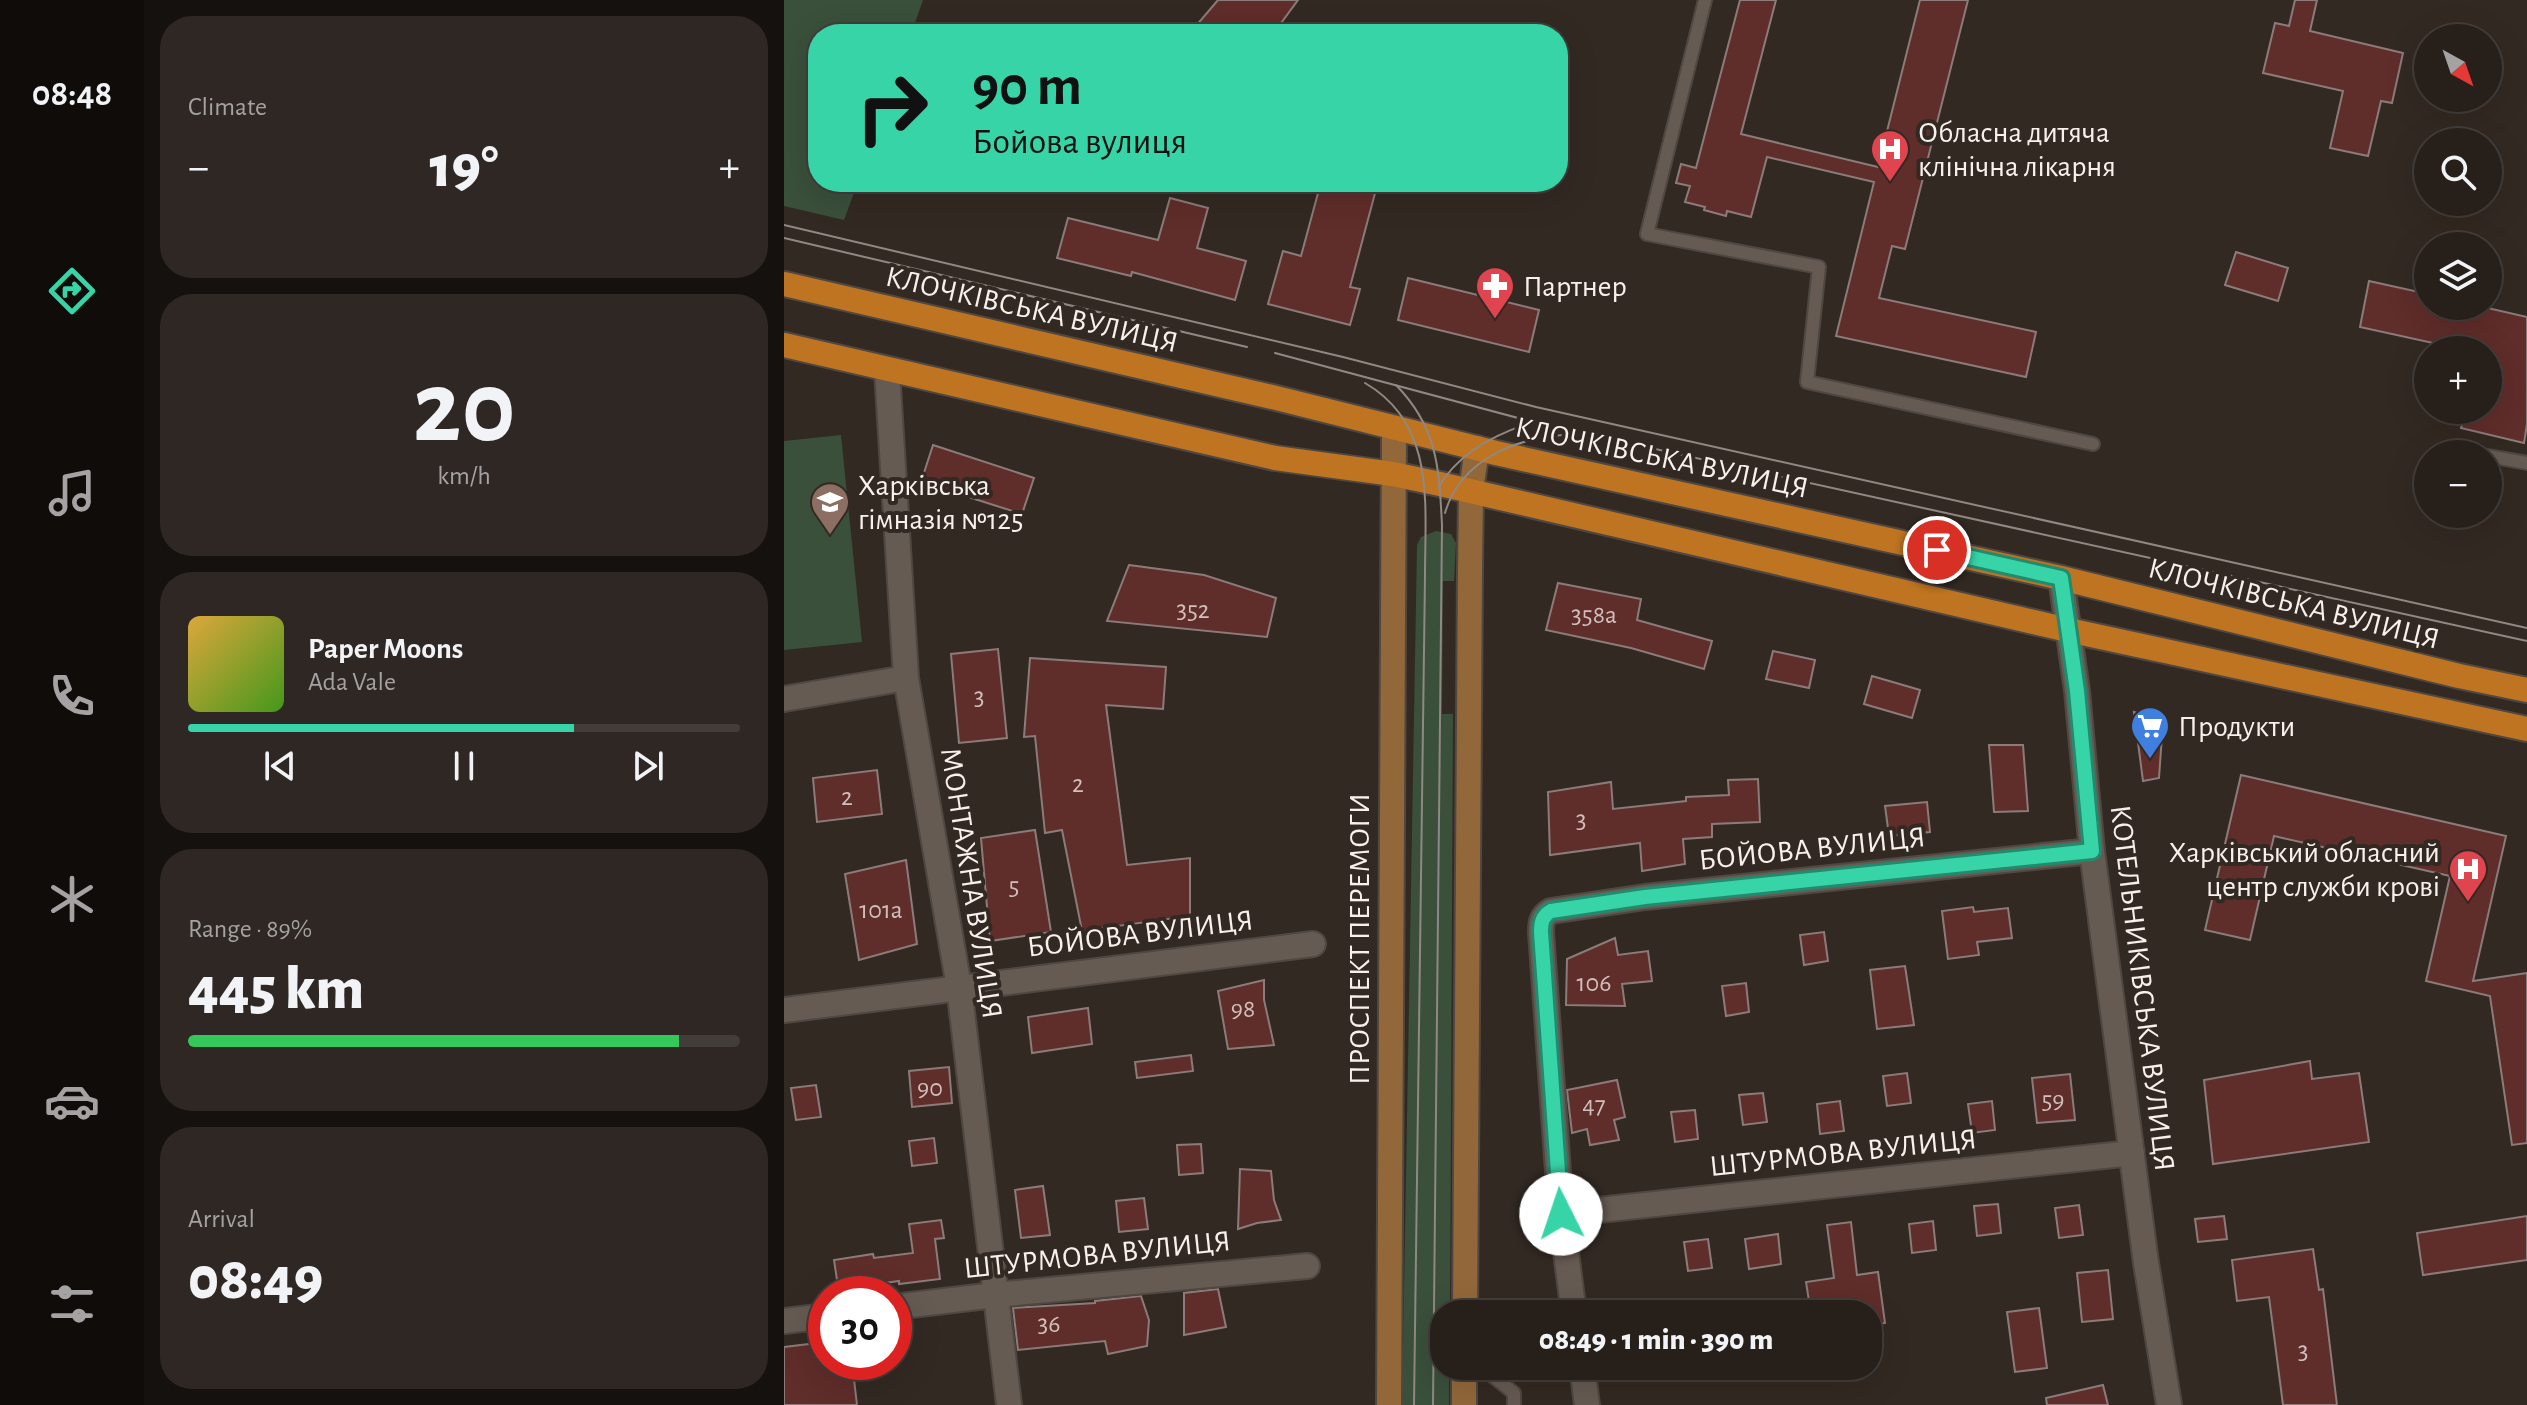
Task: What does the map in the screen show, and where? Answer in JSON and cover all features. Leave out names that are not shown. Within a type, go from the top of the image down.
[{"type":"main road","name":"КЛОЧКІВСЬКА ВУЛИЦЯ","points":[[784,284],[1272,397],[1394,429],[2061,578],[2527,690]]},
{"type":"main road","points":[[784,345],[1275,458],[1393,474],[1471,491],[2068,630],[2527,729]]},
{"type":"main road","name":"ПРОСПЕКТ ПЕРЕМОГИ","points":[[1389,1405],[1394,429]]},
{"type":"main road","points":[[1465,1300],[1471,491],[1477,448]]},
{"type":"main road","points":[[1464,1380],[1464,1405]]},
{"type":"street","name":"МОНТАЖНА ВУЛИЦЯ","points":[[887,370],[906,678],[959,987],[1009,1405]]},
{"type":"street","name":"КОТЕЛЬНИКІВСЬКА ВУЛИЦЯ","points":[[2061,578],[2077,691],[2092,851],[2146,1263],[2169,1405]]},
{"type":"street","points":[[784,699],[906,678]]},
{"type":"street","name":"БОЙОВА ВУЛИЦЯ","points":[[1561,1214],[1542,920],[1551,911],[1645,897],[2092,851]]},
{"type":"street","name":"БОЙОВА ВУЛИЦЯ","points":[[784,1010],[1313,944]]},
{"type":"street","name":"ШТУРМОВА ВУЛИЦЯ","points":[[1561,1214],[2132,1153]]},
{"type":"street","points":[[1561,1214],[1572,1300]]},
{"type":"street","name":"ШТУРМОВА ВУЛИЦЯ","points":[[912,1305],[1307,1266]]},
{"type":"street","points":[[784,1321],[808,1318]]},
{"type":"street","points":[[1584,1380],[1587,1405]]},
{"type":"lane","points":[[1705,0],[1647,234],[1819,267],[1807,382],[2093,444]]},
{"type":"lane","points":[[2502,459],[2527,463]]},
{"type":"lane","points":[[1498,1380],[1514,1393],[1514,1405]]},
{"type":"green space","points":[[784,0],[923,0],[915,24],[808,24],[808,192],[854,192],[844,220],[784,206]]},
{"type":"green space","name":"Харківська гімназія №125","points":[[841,435],[862,642],[784,650],[784,441]]},
{"type":"green space","points":[[1436,531],[1451,534],[1456,543],[1454,581],[1443,581],[1442,714],[1453,714],[1450,1300],[1430,1300],[1430,1380],[1449,1380],[1449,1405],[1402,1405],[1417,545],[1421,537]]},
{"type":"building","points":[[1218,0],[1298,0],[1280,24],[1198,24]]},
{"type":"building","points":[[1740,0],[1776,0],[1741,134],[1878,167],[1920,0],[1968,0],[1905,249],[1892,246],[1879,298],[2036,332],[2026,377],[1836,336],[1874,182],[1767,157],[1751,217],[1727,211],[1726,216],[1685,202],[1690,186],[1676,183],[1681,164],[1696,168]]},
{"type":"building","points":[[2295,0],[2317,0],[2310,31],[2403,53],[2392,103],[2381,101],[2368,156],[2330,148],[2343,91],[2263,73],[2275,23],[2289,26]]},
{"type":"building","points":[[1318,192],[1375,192],[1350,287],[1360,289],[1350,325],[1268,304],[1283,251],[1301,256]]},
{"type":"building","points":[[1170,198],[1208,208],[1197,248],[1246,261],[1235,300],[1132,272],[1131,276],[1057,258],[1068,218],[1158,240]]},
{"type":"building","points":[[2236,252],[2288,268],[2278,301],[2225,285]]},
{"type":"building","points":[[1408,278],[1539,310],[1529,352],[1398,320]]},
{"type":"building","points":[[2369,281],[2414,291],[2414,320],[2502,320],[2502,311],[2527,317],[2527,424],[2524,443],[2461,428],[2462,424],[2502,424],[2502,336],[2414,336],[2414,339],[2360,327]]},
{"type":"building","points":[[933,445],[1034,478],[1022,514],[921,482]]},
{"type":"building","points":[[1129,565],[1204,575],[1276,598],[1267,637],[1107,621]]},
{"type":"building","points":[[1558,583],[1641,599],[1637,620],[1712,641],[1704,669],[1631,648],[1546,630]]},
{"type":"building","points":[[998,649],[1007,738],[959,743],[951,654]]},
{"type":"building","points":[[1773,651],[1815,660],[1809,688],[1766,679]]},
{"type":"building","points":[[1030,658],[1166,667],[1163,709],[1106,705],[1127,865],[1190,858],[1190,916],[1082,931],[1062,830],[1045,833],[1035,736],[1024,737]]},
{"type":"building","points":[[1872,676],[1920,690],[1912,718],[1864,704]]},
{"type":"building","name":"Продукти","points":[[2134,712],[2163,721],[2159,778],[2143,781]]},
{"type":"building","points":[[1989,745],[2023,745],[2028,811],[1994,812]]},
{"type":"building","points":[[877,770],[882,814],[817,822],[813,778]]},
{"type":"building","name":"Харківський обласний центр служби крові","points":[[2241,775],[2506,836],[2473,981],[2527,973],[2527,1143],[2512,1145],[2490,996],[2426,981],[2450,876],[2274,836],[2250,940],[2205,930]]},
{"type":"building","points":[[1758,779],[1760,822],[1712,824],[1712,837],[1683,839],[1685,864],[1642,871],[1640,843],[1550,855],[1548,792],[1611,782],[1613,809],[1686,801],[1686,797],[1729,795],[1728,780]]},
{"type":"building","points":[[1927,802],[1930,832],[1889,836],[1885,806]]},
{"type":"building","points":[[1035,830],[1051,932],[990,941],[981,838]]},
{"type":"building","points":[[906,860],[917,944],[859,960],[845,874]]},
{"type":"building","points":[[1973,907],[1974,912],[2008,908],[2012,938],[1977,942],[1979,955],[1948,959],[1942,911]]},
{"type":"building","points":[[1824,932],[1828,961],[1804,965],[1800,935]]},
{"type":"building","points":[[1615,938],[1618,955],[1648,951],[1652,981],[1622,984],[1625,1006],[1566,1005],[1567,959]]},
{"type":"building","points":[[1905,966],[1914,1025],[1877,1029],[1870,970]]},
{"type":"building","points":[[1264,980],[1264,1000],[1274,1045],[1228,1049],[1218,991]]},
{"type":"building","points":[[1746,983],[1749,1012],[1726,1016],[1722,986]]},
{"type":"building","points":[[1088,1008],[1092,1044],[1032,1053],[1028,1017]]},
{"type":"building","points":[[1191,1055],[1193,1071],[1137,1078],[1135,1062]]},
{"type":"building","points":[[2310,1061],[2312,1079],[2359,1073],[2369,1142],[2213,1164],[2204,1080]]},
{"type":"building","points":[[949,1067],[952,1103],[912,1107],[909,1071]]},
{"type":"building","points":[[1907,1073],[1911,1103],[1887,1106],[1883,1076]]},
{"type":"building","points":[[2070,1074],[2075,1120],[2037,1123],[2032,1078]]},
{"type":"building","points":[[1617,1080],[1625,1117],[1614,1120],[1619,1140],[1590,1145],[1587,1129],[1572,1133],[1567,1090]]},
{"type":"building","points":[[816,1085],[821,1117],[796,1120],[791,1088]]},
{"type":"building","points":[[1763,1093],[1767,1122],[1743,1125],[1739,1095]]},
{"type":"building","points":[[1840,1101],[1844,1131],[1820,1134],[1817,1104]]},
{"type":"building","points":[[1992,1101],[1995,1130],[1972,1133],[1968,1104]]},
{"type":"building","points":[[1695,1110],[1698,1139],[1675,1142],[1671,1112]]},
{"type":"building","points":[[934,1138],[937,1163],[912,1166],[909,1141]]},
{"type":"building","points":[[1201,1144],[1203,1173],[1179,1175],[1177,1145]]},
{"type":"building","points":[[1240,1169],[1271,1171],[1274,1200],[1281,1220],[1238,1229]]},
{"type":"building","points":[[1043,1186],[1050,1235],[1021,1238],[1015,1190]]},
{"type":"building","points":[[1144,1198],[1148,1229],[1119,1232],[1116,1201]]},
{"type":"building","points":[[1998,1204],[2001,1233],[1977,1236],[1974,1206]]},
{"type":"building","points":[[2079,1205],[2083,1235],[2059,1238],[2055,1208]]},
{"type":"building","points":[[2224,1216],[2227,1239],[2198,1242],[2195,1219]]},
{"type":"building","points":[[2527,1216],[2527,1260],[2423,1275],[2417,1233]]},
{"type":"building","points":[[941,1220],[944,1238],[935,1239],[940,1279],[912,1282],[912,1276],[836,1276],[834,1260],[873,1254],[874,1258],[913,1253],[909,1224]]},
{"type":"building","points":[[1933,1221],[1936,1250],[1912,1253],[1909,1224]]},
{"type":"building","points":[[1851,1222],[1857,1275],[1878,1272],[1882,1300],[1809,1300],[1806,1282],[1834,1278],[1827,1225]]},
{"type":"building","points":[[1778,1234],[1781,1264],[1749,1269],[1745,1239]]},
{"type":"building","points":[[1708,1239],[1712,1268],[1688,1271],[1684,1242]]},
{"type":"building","points":[[2313,1249],[2319,1290],[2323,1289],[2337,1405],[2283,1405],[2269,1297],[2237,1301],[2232,1260]]},
{"type":"building","points":[[2108,1270],[2113,1319],[2082,1322],[2077,1273]]},
{"type":"building","points":[[1218,1289],[1226,1327],[1184,1335],[1184,1293]]},
{"type":"building","points":[[1141,1296],[1149,1320],[1147,1346],[1108,1354],[1105,1341],[1018,1350],[1013,1308],[1095,1303]]},
{"type":"building","points":[[2039,1308],[2047,1368],[2015,1372],[2007,1312]]},
{"type":"building","points":[[808,1344],[808,1380],[854,1380],[857,1405],[784,1405],[784,1347]]},
{"type":"building","points":[[2103,1385],[2108,1405],[2047,1405],[2046,1398]]},
{"type":"tram line","points":[[784,225],[1343,357],[1536,407],[2527,628]]},
{"type":"tram line","points":[[784,238],[1247,347]]},
{"type":"tram line","points":[[1275,353],[1533,422],[2527,641]]},
{"type":"tram line","points":[[1365,383],[1388,400],[1404,420],[1415,443],[1425,494],[1414,1405]]},
{"type":"tram line","points":[[1396,385],[1420,417],[1434,450],[1442,525],[1433,1405]]},
{"type":"tram line","points":[[1438,488],[1456,464],[1480,446],[1534,422]]},
{"type":"tram line","points":[[1445,513],[1463,479],[1491,456],[1526,442],[1563,435]]},
{"type":"place","name":"Обласна дитяча клінічна лікарня","points":[[1890,183]]},
{"type":"place","name":"Партнер","points":[[1495,320]]},
{"type":"place","name":"Харківська гімназія №125","points":[[830,536]]},
{"type":"place","name":"Продукти","points":[[2150,760]]},
{"type":"place","name":"Харківський обласний центр служби крові","points":[[2468,903]]},
{"type":"route","points":[[1561,1214],[1541,932],[1545,914],[1645,897],[2092,851],[2077,691],[2061,578],[1937,550]]}]
